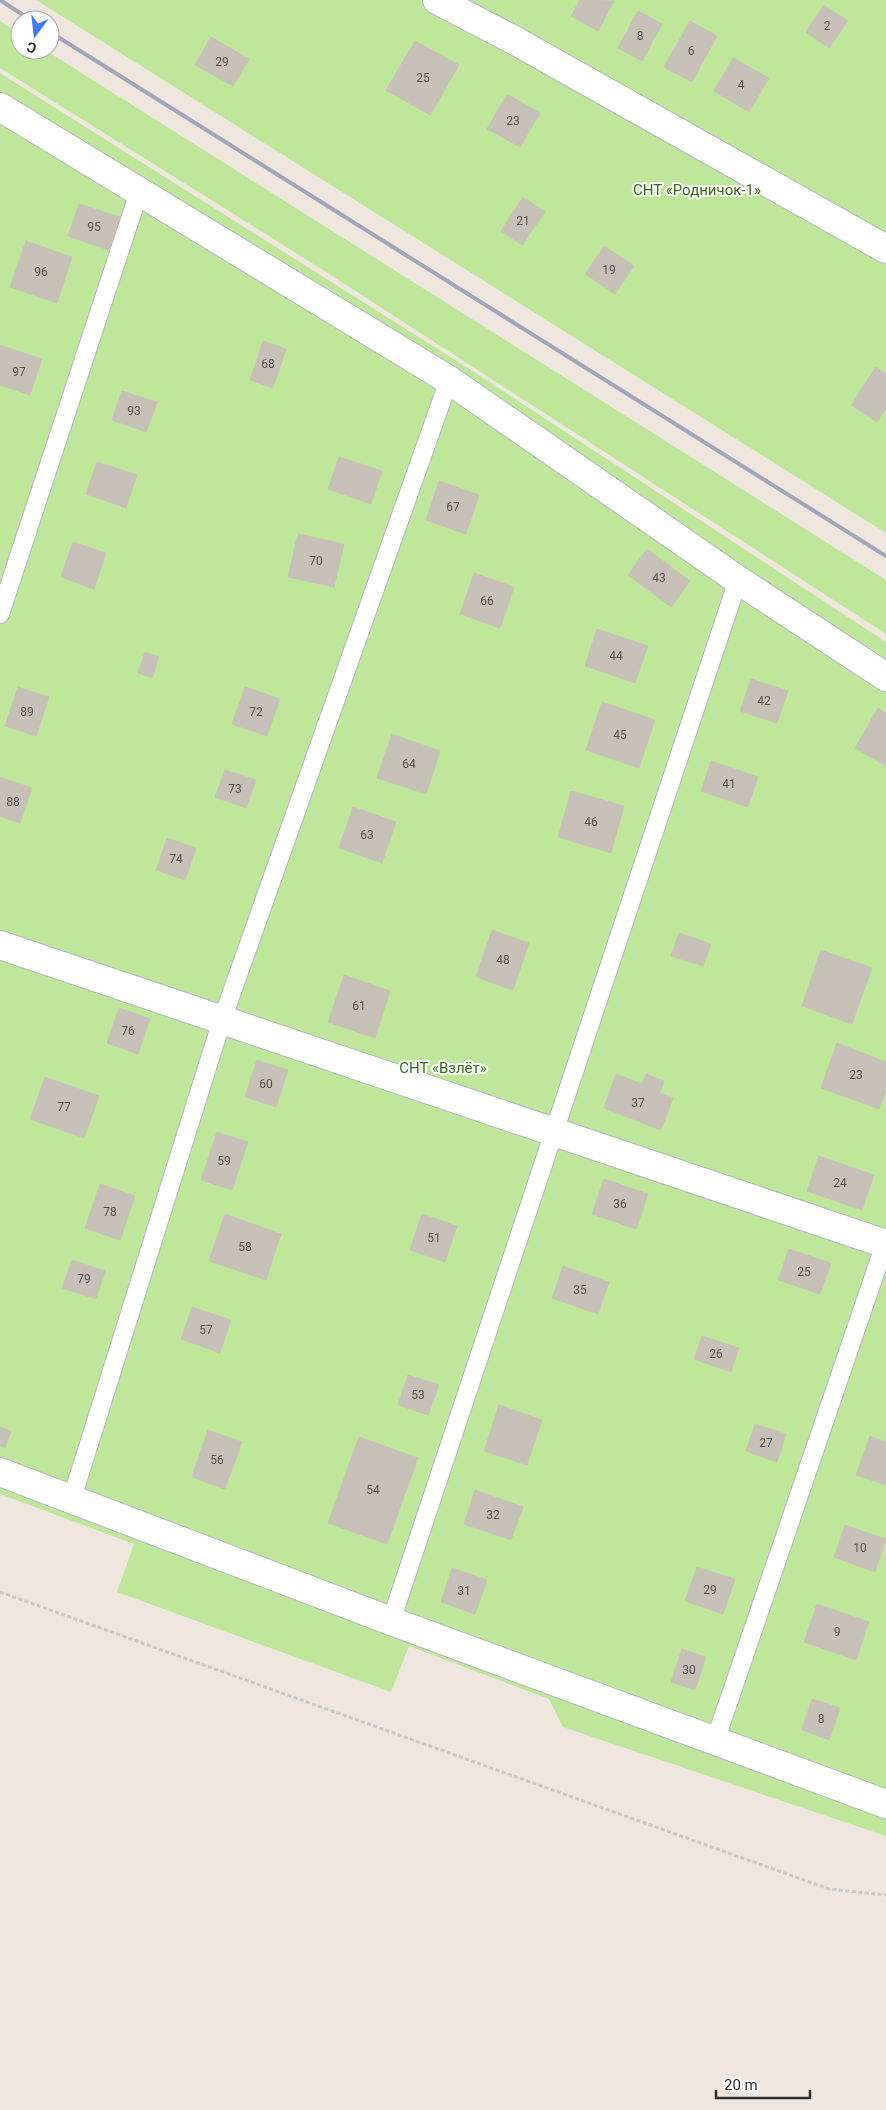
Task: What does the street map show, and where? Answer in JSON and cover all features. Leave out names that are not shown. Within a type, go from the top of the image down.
[{"type":"street","points":[[437,0],[512,39],[886,249]]},
{"type":"street","points":[[0,107],[449,380],[738,580],[886,677]]},
{"type":"street","points":[[0,945],[886,1243]]},
{"type":"street","points":[[0,1472],[391,1621],[886,1804]]},
{"type":"lane","points":[[0,614],[139,192]]},
{"type":"lane","points":[[72,1498],[222,1020],[449,380]]},
{"type":"lane","points":[[391,1621],[738,580]]},
{"type":"lane","points":[[715,1742],[886,1243]]},
{"type":"path","points":[[0,1592],[829,1889],[886,1895]]},
{"type":"green space","name":"СНТ «Родничок-1»","points":[[36,0],[886,0],[886,533],[60,15],[60,10],[52,10]]},
{"type":"green space","points":[[0,21],[10,28],[10,60],[60,59],[886,580],[886,634],[323,270],[0,68]]},
{"type":"green space","name":"СНТ «Взлёт»","points":[[0,73],[471,370],[886,642],[886,1836],[563,1727],[549,1699],[409,1646],[391,1692],[117,1592],[134,1544],[0,1494]]},
{"type":"building","points":[[580,0],[614,1],[598,31],[571,16]]},
{"type":"building","points":[[824,5],[848,21],[829,48],[806,32]]},
{"type":"building","points":[[638,11],[662,24],[642,61],[618,48]]},
{"type":"building","points":[[690,21],[717,36],[692,82],[664,67]]},
{"type":"building","points":[[211,37],[249,59],[233,86],[195,65]]},
{"type":"building","points":[[415,41],[459,65],[430,115],[386,90]]},
{"type":"building","points":[[733,58],[769,78],[749,112],[714,91]]},
{"type":"building","points":[[507,94],[540,113],[520,147],[487,129]]},
{"type":"building","points":[[523,197],[545,212],[522,245],[501,231]]},
{"type":"building","points":[[79,204],[120,217],[109,250],[68,236]]},
{"type":"building","points":[[26,241],[72,257],[57,303],[10,287]]},
{"type":"building","points":[[604,246],[634,266],[615,294],[585,274]]},
{"type":"building","points":[[263,341],[286,349],[273,388],[250,380]]},
{"type":"building","points":[[0,345],[42,359],[30,395],[0,385]]},
{"type":"building","points":[[876,367],[886,374],[886,409],[877,422],[851,405]]},
{"type":"building","points":[[122,391],[157,402],[146,432],[112,420]]},
{"type":"building","points":[[339,457],[382,471],[371,504],[328,489]]},
{"type":"building","points":[[97,462],[137,475],[126,508],[86,494]]},
{"type":"building","points":[[439,481],[479,495],[466,534],[426,520]]},
{"type":"building","points":[[298,534],[344,544],[334,587],[288,577]]},
{"type":"building","points":[[73,542],[106,553],[94,589],[61,577]]},
{"type":"building","points":[[647,549],[690,581],[671,607],[628,575]]},
{"type":"building","points":[[474,573],[514,587],[500,628],[460,614]]},
{"type":"building","points":[[597,629],[648,646],[635,683],[585,666]]},
{"type":"building","points":[[145,652],[159,657],[152,678],[138,673]]},
{"type":"building","points":[[751,679],[788,691],[777,723],[740,711]]},
{"type":"building","points":[[18,687],[49,697],[36,736],[5,726]]},
{"type":"building","points":[[245,687],[280,699],[267,736],[232,724]]},
{"type":"building","points":[[602,702],[655,720],[639,768],[586,750]]},
{"type":"building","points":[[878,708],[886,713],[886,766],[855,748]]},
{"type":"building","points":[[392,734],[440,751],[426,794],[377,778]]},
{"type":"building","points":[[711,761],[758,777],[748,807],[701,791]]},
{"type":"building","points":[[225,770],[256,780],[246,808],[215,797]]},
{"type":"building","points":[[0,777],[32,788],[20,823],[0,816]]},
{"type":"building","points":[[571,791],[624,806],[611,853],[558,837]]},
{"type":"building","points":[[353,807],[396,822],[382,863],[339,848]]},
{"type":"building","points":[[167,838],[196,848],[185,880],[156,870]]},
{"type":"building","points":[[492,930],[529,943],[513,990],[476,977]]},
{"type":"building","points":[[679,933],[711,944],[703,966],[671,956]]},
{"type":"building","points":[[821,950],[872,968],[852,1024],[802,1006]]},
{"type":"building","points":[[344,975],[390,991],[375,1038],[328,1022]]},
{"type":"building","points":[[119,1008],[150,1019],[138,1054],[107,1043]]},
{"type":"building","points":[[837,1043],[886,1062],[886,1091],[879,1109],[821,1088]]},
{"type":"building","points":[[257,1060],[288,1070],[276,1107],[245,1097]]},
{"type":"building","points":[[616,1074],[642,1084],[646,1074],[664,1081],[660,1093],[673,1098],[661,1130],[604,1108]]},
{"type":"building","points":[[45,1077],[99,1096],[84,1138],[30,1119]]},
{"type":"building","points":[[217,1132],[248,1142],[232,1190],[201,1180]]},
{"type":"building","points":[[819,1156],[874,1175],[862,1210],[807,1191]]},
{"type":"building","points":[[604,1179],[648,1194],[636,1229],[592,1214]]},
{"type":"building","points":[[100,1184],[135,1196],[120,1240],[85,1228]]},
{"type":"building","points":[[225,1214],[281,1234],[266,1280],[209,1261]]},
{"type":"building","points":[[422,1214],[457,1226],[445,1262],[410,1250]]},
{"type":"building","points":[[789,1249],[831,1263],[820,1294],[778,1280]]},
{"type":"building","points":[[72,1260],[105,1271],[96,1299],[62,1288]]},
{"type":"building","points":[[563,1266],[609,1282],[598,1314],[552,1298]]},
{"type":"building","points":[[192,1307],[231,1320],[220,1353],[181,1339]]},
{"type":"building","points":[[702,1336],[739,1348],[731,1372],[694,1359]]},
{"type":"building","points":[[408,1375],[439,1385],[428,1415],[398,1405]]},
{"type":"building","points":[[499,1405],[542,1420],[527,1465],[484,1451]]},
{"type":"building","points":[[755,1424],[786,1434],[777,1462],[746,1451]]},
{"type":"building","points":[[0,1427],[11,1431],[5,1448],[0,1446]]},
{"type":"building","points":[[208,1430],[242,1442],[225,1489],[192,1477]]},
{"type":"building","points":[[870,1436],[886,1442],[886,1485],[856,1475]]},
{"type":"building","points":[[359,1437],[418,1458],[387,1544],[328,1523]]},
{"type":"building","points":[[475,1490],[523,1507],[511,1540],[464,1524]]},
{"type":"building","points":[[845,1525],[886,1539],[875,1572],[834,1557]]},
{"type":"building","points":[[697,1567],[735,1579],[723,1614],[685,1601]]},
{"type":"building","points":[[452,1568],[487,1580],[475,1614],[441,1602]]},
{"type":"building","points":[[817,1604],[869,1622],[856,1660],[804,1642]]},
{"type":"building","points":[[682,1649],[706,1657],[695,1690],[671,1682]]},
{"type":"building","points":[[812,1699],[840,1708],[829,1740],[802,1730]]},
{"type":"railway","points":[[0,0],[16,10]]},
{"type":"railway","points":[[60,38],[886,556]]}]
